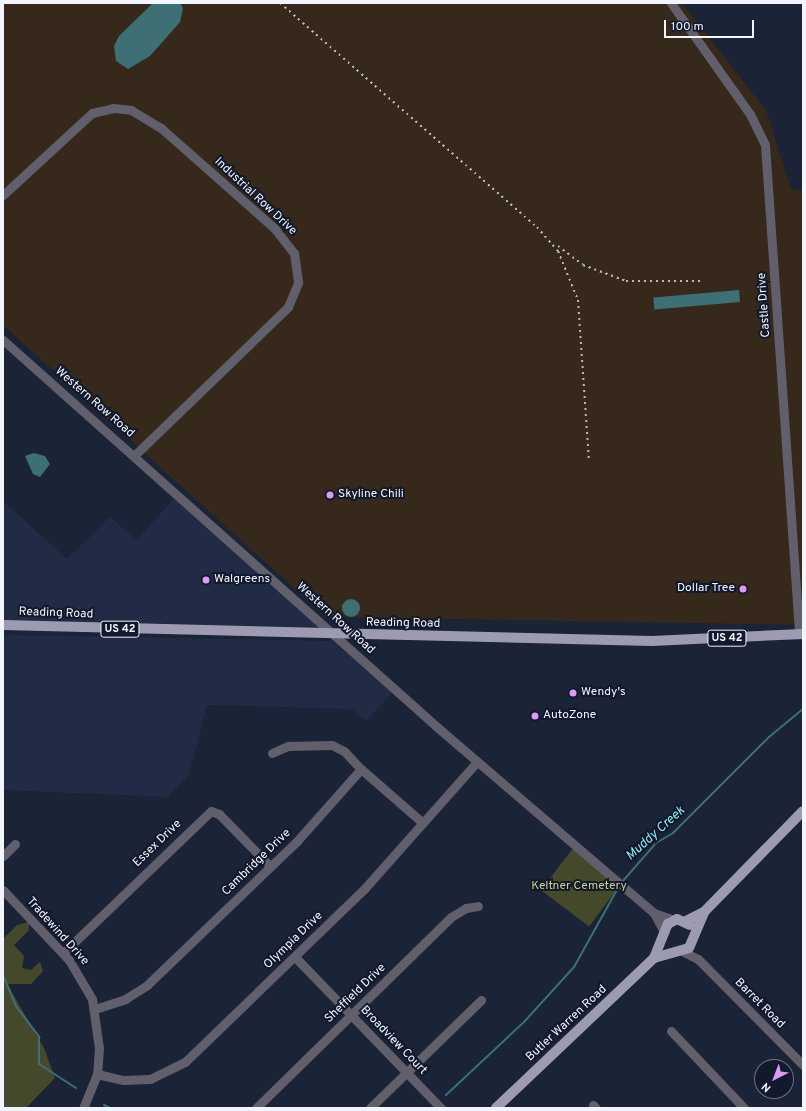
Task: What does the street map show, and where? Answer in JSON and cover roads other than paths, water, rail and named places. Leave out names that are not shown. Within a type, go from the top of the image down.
[{"type":"main road","name":"Reading Road","points":[[3,625],[334,635],[652,642],[801,634]]},
{"type":"main road","name":"Butler Warren Road","points":[[686,921],[704,912],[803,811]]},
{"type":"main road","name":"Butler Warren Road","points":[[654,958],[678,951],[694,938],[704,912]]},
{"type":"main road","name":"Butler Warren Road","points":[[496,1108],[654,958],[663,934],[674,920]]},
{"type":"main road","points":[[674,920],[686,921],[694,938]]},
{"type":"main road","points":[[663,934],[678,951]]},
{"type":"street","name":"Castle Drive","points":[[671,3],[750,114],[765,145],[801,634]]},
{"type":"street","name":"Industrial Row Drive","points":[[3,195],[92,114],[113,108],[130,110],[161,128],[275,229],[294,253],[298,283],[288,307],[135,455]]},
{"type":"street","name":"Western Row Road","points":[[3,340],[135,455],[477,762],[654,913],[674,920]]},
{"type":"street","points":[[272,753],[288,746],[332,745],[344,750],[361,769],[423,823]]},
{"type":"street","name":"Olympia Drive","points":[[96,1074],[136,1081],[170,1072],[295,957],[365,888],[477,762]]},
{"type":"street","name":"Cambridge Drive","points":[[95,1009],[140,990],[270,866],[361,769]]},
{"type":"street","name":"Essex Drive","points":[[63,953],[211,811],[220,814],[270,866]]},
{"type":"street","points":[[3,856],[14,844]]},
{"type":"street","name":"Tradewind Drive","points":[[3,890],[63,953],[86,987],[95,1009],[99,1039],[96,1074],[83,1108]]},
{"type":"street","name":"Sheffield Drive","points":[[256,1108],[451,917],[466,908],[478,906]]},
{"type":"street","name":"Western Row Road","points":[[654,913],[663,934]]},
{"type":"street","name":"Barret Road","points":[[694,938],[698,959]]},
{"type":"street","name":"Barret Road","points":[[678,951],[698,959],[803,1065]]},
{"type":"street","name":"Broadview Court","points":[[295,957],[441,1108]]},
{"type":"street","points":[[370,1108],[481,1000]]},
{"type":"street","points":[[671,1031],[744,1108]]},
{"type":"waterway","name":"Muddy Creek","points":[[622,882],[656,843],[673,833],[769,737],[803,709]]},
{"type":"waterway","name":"Muddy Creek","points":[[446,1095],[524,1022],[574,967],[619,886]]},
{"type":"waterway","name":"Muddy Creek","points":[[3,975],[16,1006],[39,1037],[39,1064],[76,1088]]},
{"type":"waterway","name":"Muddy Creek","points":[[104,1105],[110,1108]]},
{"type":"railway","points":[[280,3],[537,227],[558,251],[578,300],[589,461]]},
{"type":"railway","points":[[558,246],[583,265],[626,281],[704,281]]},
{"type":"place","name":"Skyline Chili","points":[[330,495]]},
{"type":"place","name":"Walgreens","points":[[206,580]]},
{"type":"place","name":"Dollar Tree","points":[[743,589]]},
{"type":"place","name":"Wendy's","points":[[573,693]]},
{"type":"place","name":"AutoZone","points":[[535,716]]},
{"type":"park label","name":"Keltner Cemetery","points":[[579,887]]}]
